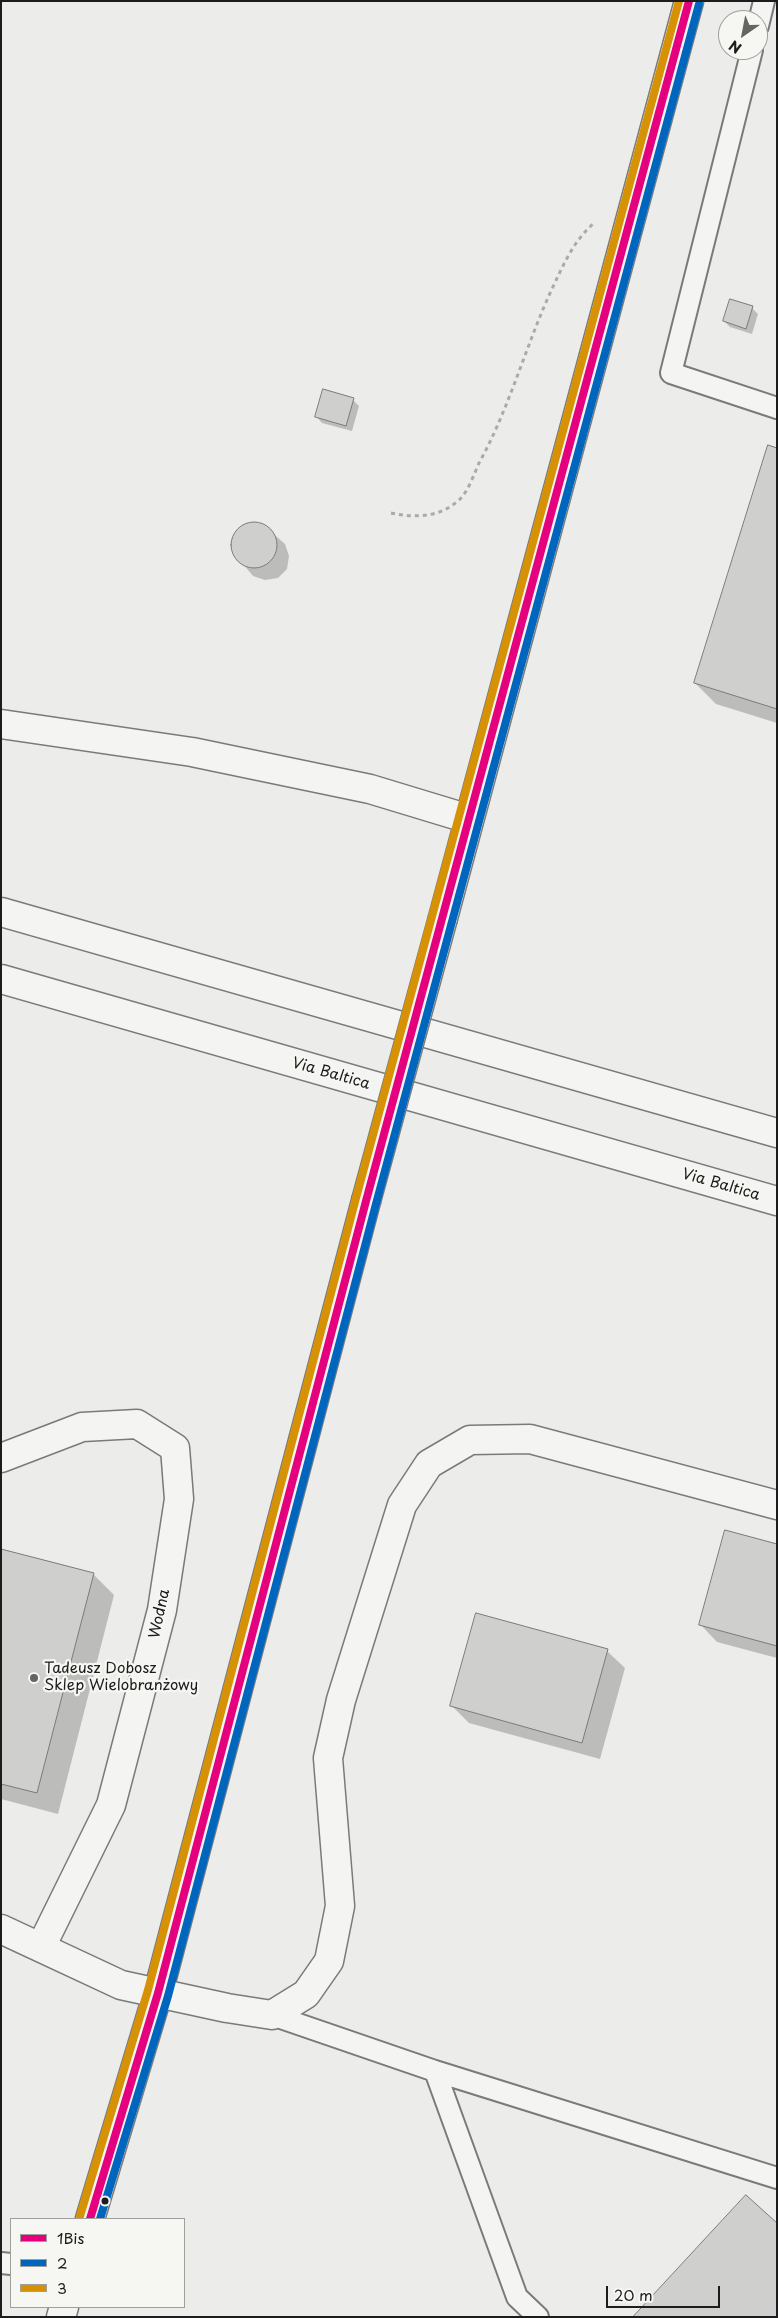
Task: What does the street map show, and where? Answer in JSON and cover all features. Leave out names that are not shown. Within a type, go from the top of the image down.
[{"type":"main road","points":[[90,2218],[158,1993],[366,1201],[444,918],[631,212],[689,1]]},
{"type":"main road","points":[[1,724],[201,754],[370,789],[469,819]]},
{"type":"main road","points":[[1,912],[777,1133]]},
{"type":"main road","name":"Via Baltica","points":[[1,979],[777,1201]]},
{"type":"main road","name":"Wodna","points":[[1,1458],[82,1427],[137,1424],[175,1448],[179,1499],[162,1610],[111,1805],[41,1947]]},
{"type":"main road","points":[[1,1929],[121,1985],[226,2008],[272,2015],[306,1994],[329,1962],[340,1906],[328,1758],[340,1700],[402,1505],[429,1464],[470,1440],[530,1439],[777,1505]]},
{"type":"lane","points":[[749,60],[671,373],[777,408]]},
{"type":"lane","points":[[272,2015],[435,2071],[772,2179]]},
{"type":"lane","points":[[435,2071],[517,2297],[538,2317]]},
{"type":"path","points":[[391,513],[410,517],[438,514],[460,499],[497,432],[531,336],[562,267],[579,237],[598,220],[631,212]]},
{"type":"building","points":[[730,299],[753,306],[746,329],[723,321]]},
{"type":"building","points":[[323,389],[354,398],[346,426],[315,417]]},
{"type":"building","points":[[768,445],[777,448],[777,709],[694,683]]},
{"type":"building","points":[[249,522],[259,522],[273,532],[277,545],[273,558],[267,564],[259,568],[249,568],[235,558],[231,550],[231,540],[241,526]]},
{"type":"building","points":[[725,1530],[777,1544],[777,1646],[699,1625]]},
{"type":"building","name":"Tadeusz Dobosz Sklep Wielobranżowy","points":[[1,1549],[94,1573],[37,1793],[1,1784]]},
{"type":"building","points":[[476,1613],[608,1649],[582,1743],[450,1706]]},
{"type":"building","points":[[746,2195],[777,2223],[777,2317],[633,2317]]},
{"type":"transit line","name":"3","points":[[80,2216],[148,1990],[356,1198],[679,1]]},
{"type":"transit line","name":"1Bis","points":[[90,2218],[158,1993],[366,1201],[689,1]]},
{"type":"transit line","name":"2","points":[[100,2218],[168,1996],[376,1204],[699,4]]},
{"type":"place","name":"Tadeusz Dobosz Sklep Wielobranżowy","points":[[34,1678]]}]
